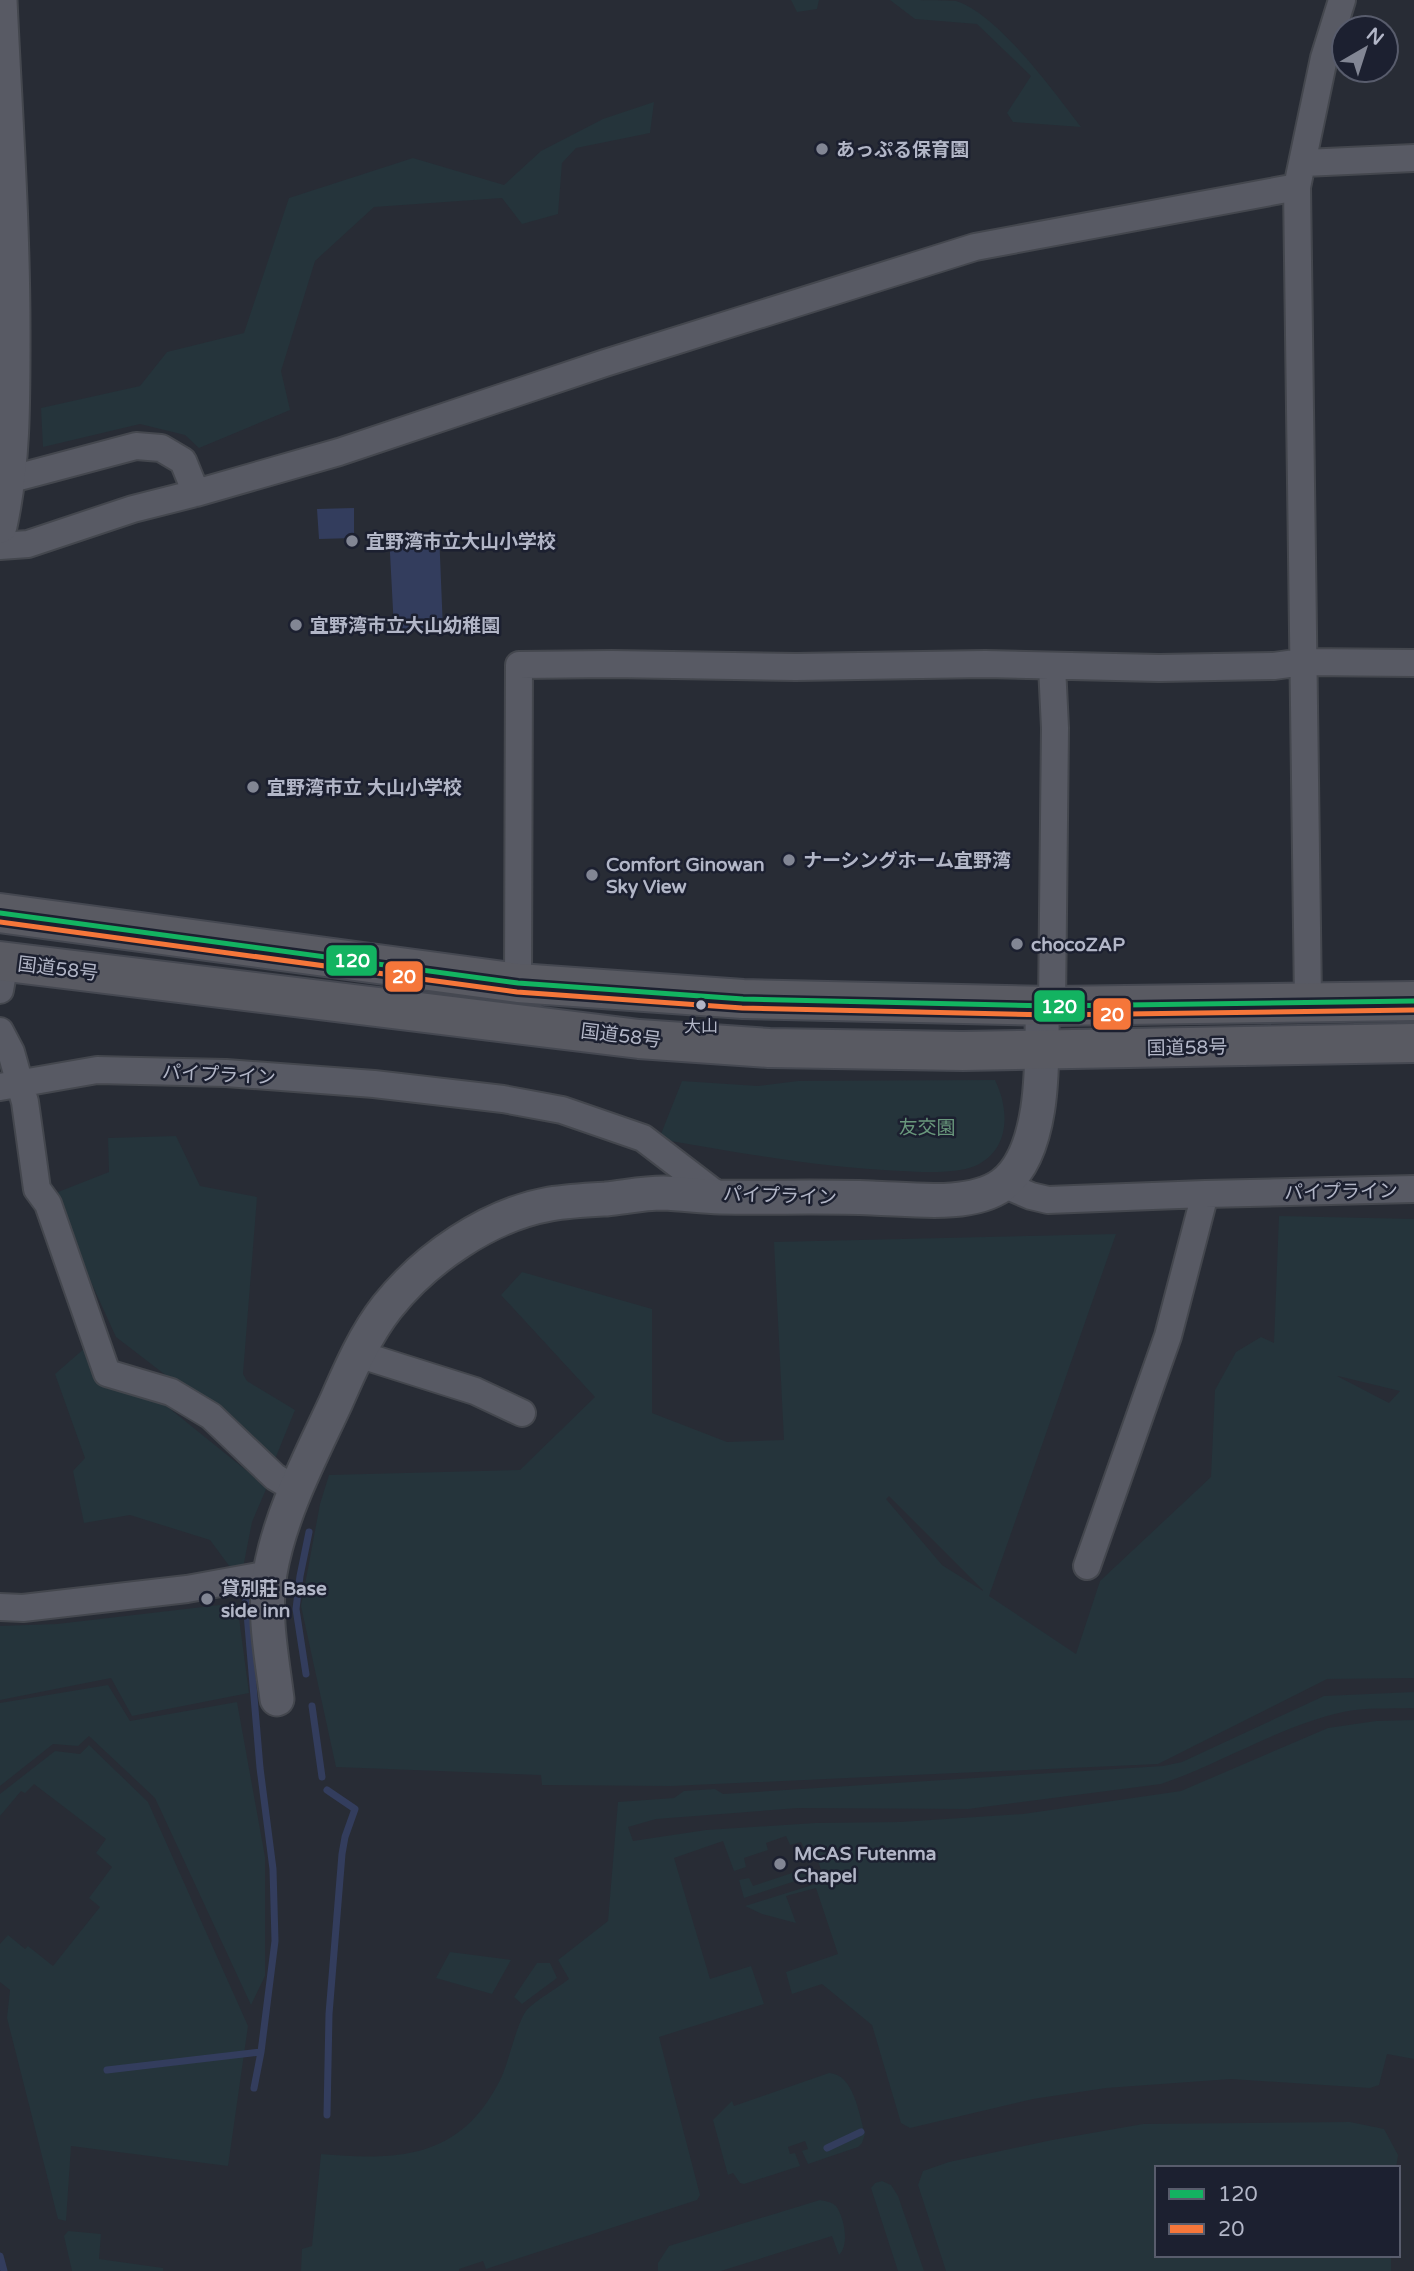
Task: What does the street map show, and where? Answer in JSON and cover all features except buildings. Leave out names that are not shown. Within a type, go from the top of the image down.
[{"type":"highway","points":[[0,913],[518,983],[743,999],[1047,1005],[1414,1000]]},
{"type":"highway","name":"国道58号","points":[[2,971],[639,1038],[769,1048],[869,1051],[1414,1043]]},
{"type":"street","points":[[0,0],[13,288],[13,387],[8,480],[0,526]]},
{"type":"street","points":[[1308,1001],[1300,175],[1324,58],[1342,0]]},
{"type":"street","points":[[0,546],[28,544],[133,509],[339,452],[605,363],[975,247],[1300,175],[1414,158]]},
{"type":"street","points":[[8,480],[136,446],[161,448],[184,460],[196,493]]},
{"type":"street","points":[[518,983],[519,665],[796,667],[985,664],[1185,668],[1274,666],[1303,662],[1414,663]]},
{"type":"street","points":[[1003,1184],[1017,1167],[1030,1143],[1038,1108],[1047,1005],[1055,728],[1052,666]]},
{"type":"street","points":[[0,1031],[11,1052],[9,1085],[24,1102],[37,1189],[48,1204],[107,1373],[171,1392],[211,1416],[275,1477],[297,1490]]},
{"type":"street","name":"パイプライン","points":[[9,1085],[97,1070],[226,1073],[374,1084],[503,1099],[562,1110],[643,1138],[720,1197],[941,1200],[978,1196],[1003,1184],[1048,1200],[1414,1189]]},
{"type":"street","points":[[277,1699],[268,1627],[270,1574],[284,1524],[358,1354],[387,1307],[428,1266],[464,1238],[503,1218],[548,1204],[598,1199],[661,1193],[720,1197]]},
{"type":"street","points":[[1087,1566],[1168,1336],[1205,1194]]},
{"type":"street","points":[[358,1354],[475,1391],[522,1413]]},
{"type":"street","points":[[0,1607],[23,1608],[187,1589],[270,1574]]},
{"type":"green space","points":[[791,0],[819,0],[817,9],[797,12]]},
{"type":"green space","points":[[890,0],[956,1],[972,9],[989,21],[1024,55],[1081,127],[1013,122],[1007,113],[1031,76],[977,24],[915,19]]},
{"type":"green space","points":[[654,102],[650,133],[576,148],[562,163],[558,214],[522,224],[502,198],[374,207],[315,261],[281,371],[290,410],[199,448],[185,435],[140,424],[43,447],[41,408],[140,386],[167,352],[244,333],[289,198],[413,158],[504,185],[541,151],[603,119]]},
{"type":"green space","name":"友交園","points":[[995,1080],[1003,1104],[1004,1129],[1001,1140],[987,1159],[967,1169],[918,1172],[870,1169],[809,1163],[659,1139],[682,1081],[758,1086],[798,1081]]},
{"type":"green space","points":[[176,1136],[200,1186],[257,1197],[243,1374],[247,1381],[295,1410],[275,1459],[116,1337],[91,1282],[58,1192],[109,1172],[108,1138]]},
{"type":"green space","points":[[1279,1216],[1414,1219],[1414,1678],[1327,1679],[1158,1764],[671,1786],[542,1785],[541,1775],[336,1767],[301,1606],[320,1504],[329,1475],[520,1470],[595,1397],[501,1295],[522,1272],[652,1309],[652,1413],[727,1442],[784,1440],[774,1242],[1116,1234],[989,1596],[1076,1654],[1100,1581],[1211,1477],[1215,1390],[1236,1352],[1261,1337],[1274,1343]],"holes":[[[1338,1376],[1400,1391],[1389,1403]],[[889,1496],[983,1590],[983,1591],[942,1565],[886,1499]]]},
{"type":"green space","points":[[86,1347],[159,1400],[267,1487],[252,1522],[243,1568],[230,1567],[210,1540],[130,1515],[84,1523],[73,1471],[85,1458],[55,1374]]},
{"type":"green space","points":[[237,1603],[249,1693],[132,1716],[111,1678],[0,1700],[0,1626],[57,1624]]},
{"type":"green space","points":[[108,1685],[130,1721],[237,1702],[265,1857],[265,1976],[251,2005],[155,1798],[89,1736],[78,1746],[53,1744],[0,1786],[0,1703]]},
{"type":"green space","points":[[1414,1692],[1414,1708],[1360,1709],[1320,1718],[1161,1784],[968,1809],[798,1808],[656,1819],[628,1827],[633,1841],[706,1830],[1023,1814],[1181,1791],[1328,1728],[1376,1721],[1414,1720],[1414,2059],[1387,2054],[1379,2085],[1370,2088],[1231,2079],[1106,2088],[1033,2099],[910,2128],[901,2123],[872,2025],[822,1984],[792,1994],[786,1972],[838,1954],[816,1888],[786,1896],[796,1923],[762,1914],[745,1906],[825,1881],[813,1847],[804,1848],[801,1842],[790,1845],[786,1836],[766,1843],[768,1850],[744,1858],[746,1867],[734,1871],[723,1841],[674,1858],[710,1979],[751,1966],[764,2004],[659,2037],[700,2195],[697,2200],[486,2269],[483,2261],[459,2271],[301,2271],[302,2249],[312,2246],[321,2154],[378,2156],[404,2154],[427,2148],[449,2139],[469,2124],[486,2103],[502,2076],[526,2011],[569,1979],[558,1960],[608,1921],[618,1802],[674,1798],[684,1791],[715,1789],[723,1794],[1163,1766],[1182,1762],[1324,1696]]},
{"type":"green space","points":[[89,1745],[148,1802],[248,2026],[228,2166],[71,2146],[66,2221],[58,2219],[7,2018],[10,1990],[0,1982],[0,1944],[8,1935],[25,1949],[28,1946],[53,1966],[100,1907],[89,1898],[112,1867],[96,1853],[106,1839],[34,1784],[25,1793],[21,1791],[0,1816],[0,1794],[55,1751],[80,1754]]},
{"type":"green space","points":[[810,1867],[813,1875],[744,1898],[739,1880],[749,1878],[753,1886]]},
{"type":"green space","points":[[450,1952],[511,1960],[492,1994],[436,1978]]},
{"type":"green space","points":[[537,1963],[550,1963],[557,1978],[522,2004],[514,1997]]},
{"type":"green space","points":[[829,2073],[844,2080],[850,2088],[865,2134],[862,2143],[858,2147],[808,2164],[802,2151],[808,2149],[805,2141],[788,2147],[790,2154],[795,2153],[800,2166],[744,2184],[740,2183],[733,2173],[728,2175],[713,2120],[732,2101],[734,2106]]},
{"type":"green space","points":[[1350,2122],[1384,2129],[1398,2155],[1396,2166],[1155,2166],[1155,2257],[1391,2257],[1391,2271],[946,2271],[918,2185],[923,2171],[949,2162],[1143,2124]]},
{"type":"green space","points":[[882,2181],[891,2185],[898,2196],[924,2271],[898,2271],[871,2188]]},
{"type":"green space","points":[[820,2200],[834,2205],[839,2211],[845,2238],[839,2255],[832,2236],[721,2271],[658,2271],[658,2263],[669,2246]]},
{"type":"green space","points":[[68,2231],[101,2234],[99,2259],[163,2268],[163,2271],[72,2271],[64,2236]]},
{"type":"water","points":[[354,508],[354,538],[319,539],[317,509]]},
{"type":"water","points":[[439,532],[443,630],[394,629],[389,534]]},
{"type":"waterway","points":[[306,1674],[296,1609],[309,1532]]},
{"type":"waterway","points":[[245,1590],[260,1768],[273,1869],[275,1941],[254,2088]]},
{"type":"waterway","points":[[312,1706],[322,1777]]},
{"type":"waterway","points":[[327,1790],[355,1809],[342,1854],[329,2014],[327,2115]]},
{"type":"waterway","points":[[107,2070],[261,2052]]},
{"type":"waterway","points":[[827,2148],[861,2132]]},
{"type":"waterway","points":[[0,2256],[4,2271]]},
{"type":"transit line","name":"120","points":[[0,913],[518,983],[743,999],[1052,1006],[1414,1001]]},
{"type":"transit line","name":"20","points":[[0,922],[517,992],[742,1008],[1052,1015],[1414,1010]]},
{"type":"place","name":"あっぷる保育園","points":[[822,149]]},
{"type":"place","name":"宜野湾市立大山小学校","points":[[352,541]]},
{"type":"place","name":"宜野湾市立大山幼稚園","points":[[296,625]]},
{"type":"place","name":"宜野湾市立 大山小学校","points":[[253,787]]},
{"type":"place","name":"ナーシングホーム宜野湾","points":[[789,860]]},
{"type":"place","name":"Comfort Ginowan Sky View","points":[[592,875]]},
{"type":"place","name":"chocoZAP","points":[[1017,944]]},
{"type":"place","name":"大山","points":[[701,1005]]},
{"type":"place","name":"貸別莊 Base side inn","points":[[207,1599]]},
{"type":"place","name":"MCAS Futenma Chapel","points":[[780,1864]]}]
